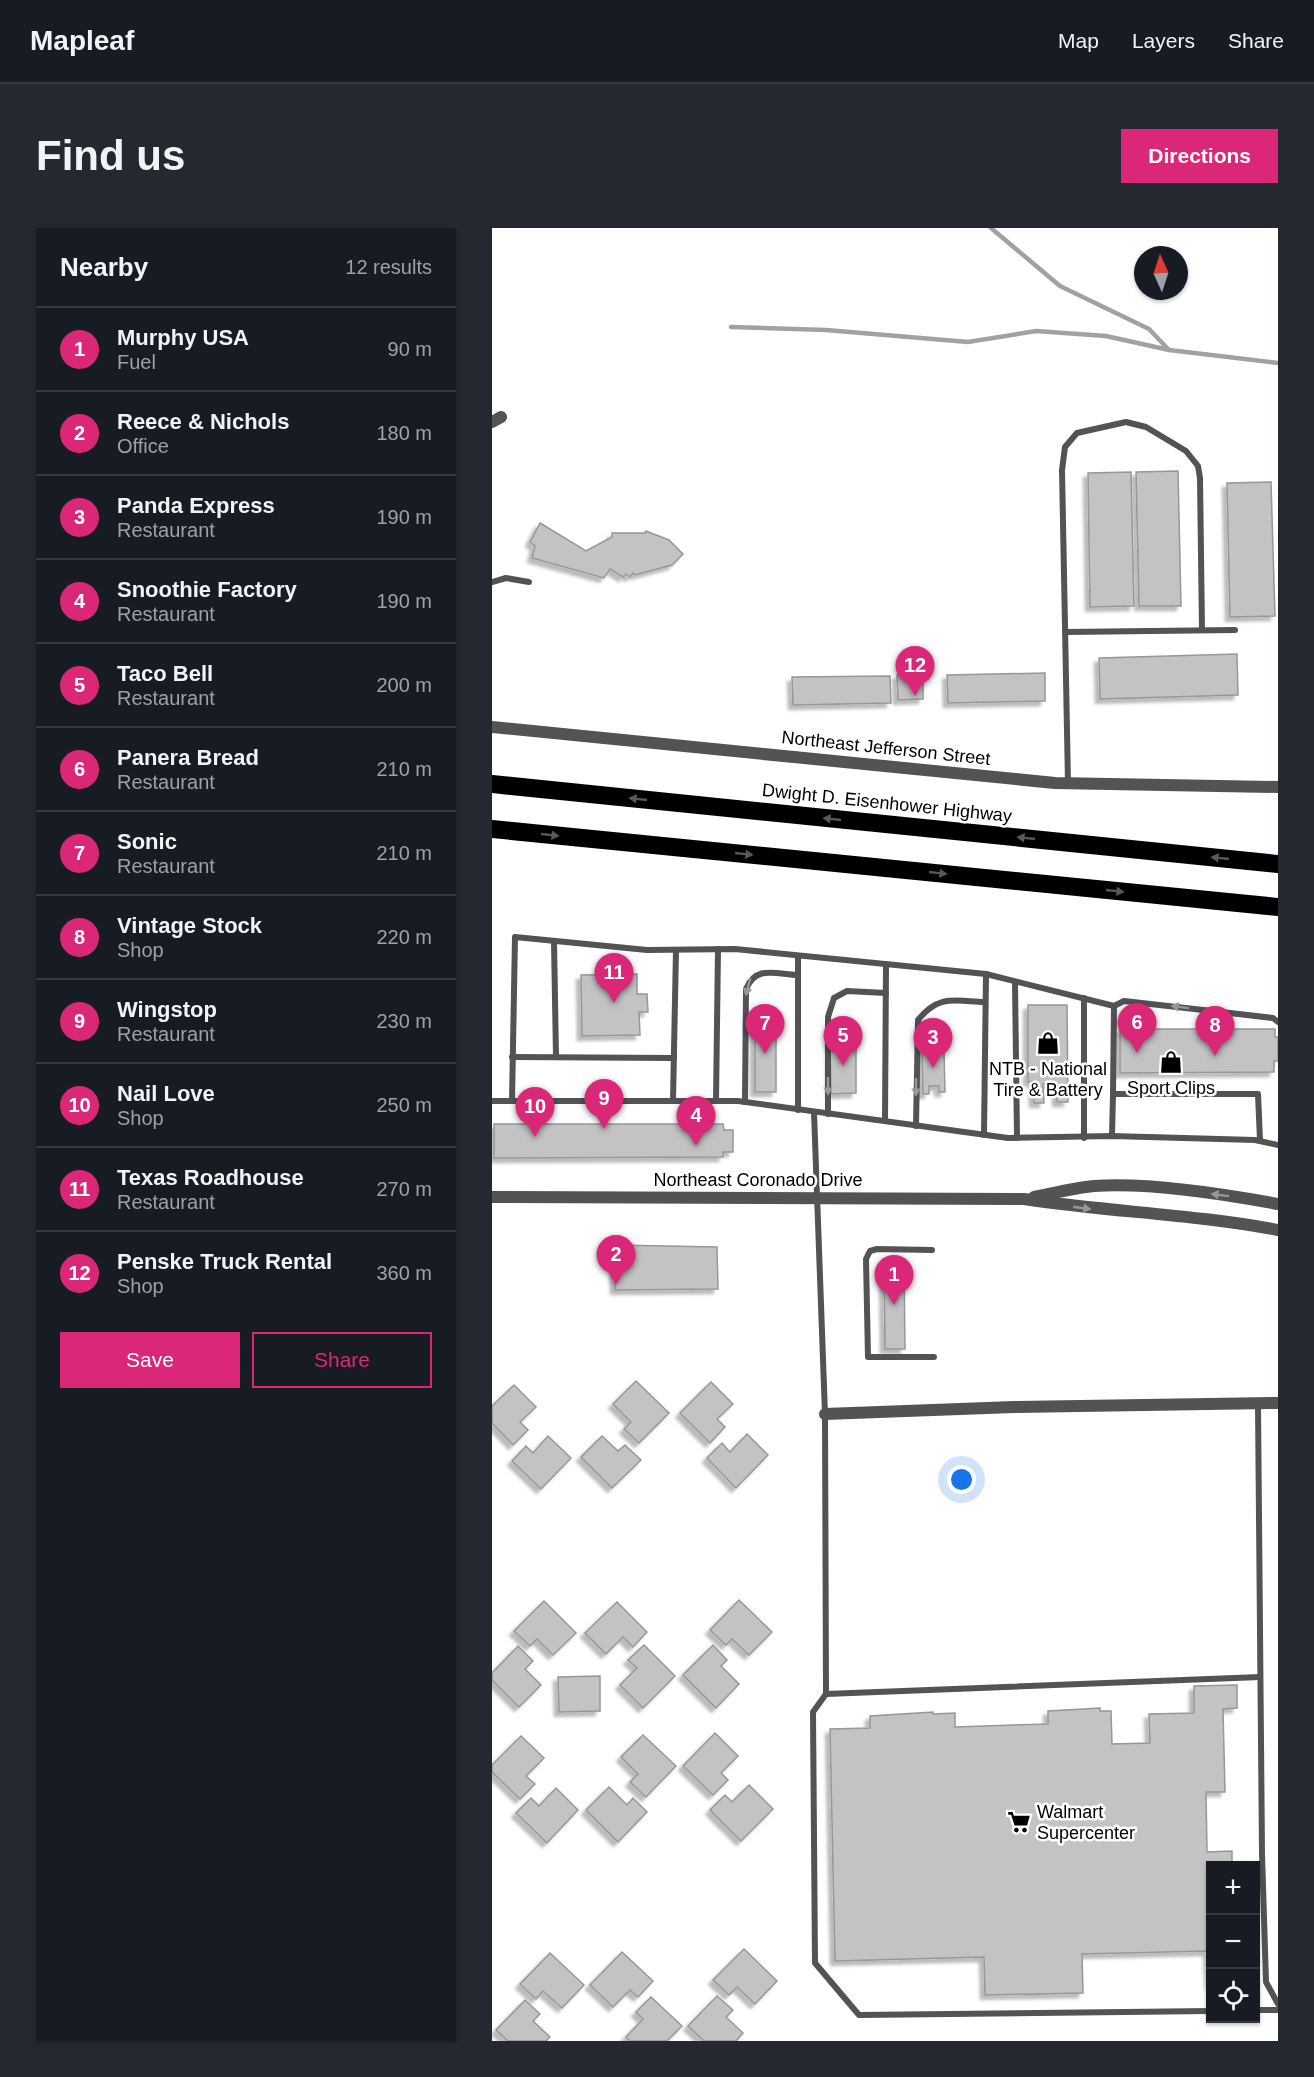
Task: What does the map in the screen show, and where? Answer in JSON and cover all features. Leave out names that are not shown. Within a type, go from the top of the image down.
[{"type":"highway","name":"Dwight D. Eisenhower Highway","points":[[492,784],[1278,864]]},
{"type":"highway","points":[[492,829],[1278,907]]},
{"type":"street","name":"Northeast Jefferson Street","points":[[492,727],[1068,783],[1278,787]]},
{"type":"street","name":"Northeast Coronado Drive","points":[[1024,1199],[1094,1186],[1195,1192],[1278,1204]]},
{"type":"street","name":"Northeast Coronado Drive","points":[[492,1197],[1024,1199],[1089,1209],[1193,1216],[1278,1230]]},
{"type":"street","points":[[825,1414],[1014,1407],[1278,1403]]},
{"type":"lane","points":[[1068,783],[1062,470],[1065,447],[1077,433],[1126,422],[1146,427],[1186,450],[1198,466],[1202,630]]},
{"type":"lane","points":[[492,582],[507,578],[529,582]]},
{"type":"lane","points":[[1065,632],[1235,630]]},
{"type":"lane","points":[[512,1101],[514,937],[647,950],[718,949],[986,974],[1114,1006],[1124,1000],[1273,1018],[1278,1023]]},
{"type":"lane","points":[[554,941],[555,1057]]},
{"type":"lane","points":[[716,1101],[718,949]]},
{"type":"lane","points":[[673,1101],[676,950]]},
{"type":"lane","points":[[798,956],[798,1110]]},
{"type":"lane","points":[[885,1121],[886,964]]},
{"type":"lane","points":[[745,1102],[746,989],[751,977],[758,973],[798,975]]},
{"type":"lane","points":[[984,1135],[986,974]]},
{"type":"lane","points":[[1015,982],[1017,1138]]},
{"type":"lane","points":[[828,1114],[828,1017],[834,998],[847,991],[886,993]]},
{"type":"lane","points":[[1084,998],[1084,1138]]},
{"type":"lane","points":[[916,1126],[918,1020],[929,1007],[940,1001],[986,1002]]},
{"type":"lane","points":[[1112,1137],[1114,1006]]},
{"type":"lane","points":[[512,1057],[674,1058]]},
{"type":"lane","points":[[1113,1094],[1258,1094],[1260,1140]]},
{"type":"lane","points":[[492,1101],[745,1102],[1017,1138],[1260,1140],[1278,1144]]},
{"type":"lane","points":[[814,1112],[825,1414],[826,1694],[813,1712],[815,1963],[859,2015],[1206,2011]]},
{"type":"lane","points":[[932,1250],[877,1249],[870,1251],[866,1259],[868,1357],[934,1357]]},
{"type":"lane","points":[[1258,1405],[1266,1982],[1278,2004]]},
{"type":"lane","points":[[826,1694],[1260,1677]]},
{"type":"lane","points":[[1260,2010],[1278,2010]]},
{"type":"building","points":[[1178,471],[1181,606],[1139,606],[1136,472]]},
{"type":"building","points":[[1131,472],[1134,606],[1090,607],[1088,473]]},
{"type":"building","points":[[1271,482],[1275,616],[1230,617],[1227,483]]},
{"type":"building","points":[[540,523],[586,551],[612,537],[612,533],[645,533],[646,531],[669,540],[683,554],[672,565],[635,575],[633,573],[630,577],[626,574],[623,577],[610,569],[604,578],[532,558],[535,546],[530,542]]},
{"type":"building","points":[[1237,654],[1238,695],[1100,699],[1099,658]]},
{"type":"building","points":[[1045,673],[1045,701],[948,703],[947,675]]},
{"type":"building","points":[[897,675],[923,675],[923,699],[898,700]]},
{"type":"building","points":[[890,676],[891,703],[793,705],[792,677]]},
{"type":"building","points":[[637,974],[637,994],[647,994],[648,1012],[639,1012],[640,1035],[582,1036],[581,975]]},
{"type":"building","name":"NTB - National Tire & Battery","points":[[1028,1005],[1067,1005],[1068,1102],[1057,1102],[1057,1084],[1043,1084],[1044,1103],[1034,1103],[1033,1081],[1028,1082]]},
{"type":"building","points":[[755,1022],[776,1022],[776,1092],[755,1092]]},
{"type":"building","points":[[1120,1029],[1275,1029],[1275,1037],[1278,1037],[1278,1061],[1274,1061],[1274,1072],[1120,1073]]},
{"type":"building","points":[[830,1039],[856,1039],[856,1093],[831,1094]]},
{"type":"building","points":[[922,1050],[944,1050],[945,1092],[939,1092],[939,1086],[929,1086],[929,1094],[923,1094]]},
{"type":"building","points":[[494,1124],[723,1124],[724,1130],[733,1130],[733,1152],[723,1152],[723,1157],[494,1158]]},
{"type":"building","points":[[614,1245],[717,1247],[718,1289],[615,1290]]},
{"type":"building","points":[[884,1262],[904,1262],[905,1349],[885,1349]]},
{"type":"building","points":[[636,1381],[669,1413],[639,1443],[624,1429],[631,1422],[613,1404]]},
{"type":"building","points":[[711,1382],[733,1404],[717,1419],[725,1427],[710,1443],[680,1413]]},
{"type":"building","points":[[514,1385],[536,1407],[520,1422],[528,1430],[513,1445],[492,1423],[492,1406]]},
{"type":"building","points":[[747,1434],[768,1455],[736,1488],[707,1458],[722,1443],[730,1452]]},
{"type":"building","points":[[548,1436],[571,1458],[541,1489],[512,1461],[526,1446],[533,1453]]},
{"type":"building","points":[[602,1436],[618,1451],[625,1445],[641,1460],[612,1488],[581,1457]]},
{"type":"building","points":[[739,1600],[772,1632],[749,1655],[732,1639],[726,1645],[710,1630]]},
{"type":"building","points":[[544,1601],[576,1633],[553,1655],[537,1639],[530,1646],[514,1631]]},
{"type":"building","points":[[617,1602],[647,1632],[633,1647],[623,1637],[606,1654],[585,1633]]},
{"type":"building","points":[[644,1645],[675,1676],[643,1708],[620,1685],[637,1668],[628,1660]]},
{"type":"building","points":[[713,1645],[727,1660],[721,1666],[739,1684],[716,1708],[683,1675]]},
{"type":"building","points":[[518,1646],[533,1661],[525,1669],[541,1685],[519,1707],[492,1680],[492,1673]]},
{"type":"building","points":[[600,1676],[600,1711],[559,1712],[558,1677]]},
{"type":"building","name":"Walmart Supercenter","points":[[1237,1685],[1237,1708],[1223,1709],[1225,1792],[1206,1792],[1207,1852],[1232,1851],[1232,1861],[1206,1861],[1206,1951],[1082,1954],[1083,1993],[985,1995],[984,1957],[835,1961],[830,1729],[870,1728],[870,1716],[933,1712],[933,1714],[955,1713],[955,1727],[1048,1724],[1048,1711],[1100,1708],[1100,1711],[1111,1711],[1112,1744],[1150,1743],[1149,1714],[1194,1713],[1194,1686]]},
{"type":"building","points":[[715,1733],[738,1756],[721,1773],[728,1780],[713,1795],[683,1766]]},
{"type":"building","points":[[643,1735],[676,1766],[646,1797],[630,1782],[638,1774],[621,1757]]},
{"type":"building","points":[[521,1736],[544,1758],[526,1776],[535,1784],[520,1799],[492,1772],[492,1765]]},
{"type":"building","points":[[749,1785],[773,1809],[741,1841],[710,1810],[725,1795],[732,1802]]},
{"type":"building","points":[[609,1787],[627,1805],[633,1798],[647,1812],[618,1842],[586,1810]]},
{"type":"building","points":[[556,1788],[578,1810],[547,1843],[516,1813],[531,1798],[539,1806]]},
{"type":"building","points":[[744,1949],[777,1981],[755,2004],[737,1987],[729,1995],[713,1980]]},
{"type":"building","points":[[622,1952],[653,1981],[638,1997],[630,1990],[613,2007],[590,1985]]},
{"type":"building","points":[[550,1953],[584,1985],[562,2008],[543,1991],[536,1999],[520,1984]]},
{"type":"building","points":[[717,1996],[733,2010],[726,2017],[743,2033],[736,2041],[704,2041],[688,2026]]},
{"type":"building","points":[[651,1997],[682,2026],[667,2041],[630,2041],[626,2037],[643,2019],[636,2012]]},
{"type":"building","points":[[525,2000],[540,2014],[533,2021],[550,2037],[546,2041],[508,2041],[496,2030]]},
{"type":"waterway","points":[[991,228],[1060,286],[1149,329],[1168,349]]},
{"type":"waterway","points":[[731,327],[826,330],[968,342],[1036,331],[1106,336],[1169,350],[1278,363]]},
{"type":"place","name":"Penske Truck Rental","points":[[915,696]]},
{"type":"place","name":"Texas Roadhouse","points":[[614,1003]]},
{"type":"place","name":"NTB - National Tire & Battery","points":[[1048,1043]]},
{"type":"place","name":"Panera Bread","points":[[1137,1053]]},
{"type":"place","name":"Sonic","points":[[765,1054]]},
{"type":"place","name":"Vintage Stock","points":[[1215,1056]]},
{"type":"place","name":"Sport Clips","points":[[1171,1062]]},
{"type":"place","name":"Taco Bell","points":[[843,1066]]},
{"type":"place","name":"Panda Express","points":[[933,1068]]},
{"type":"place","name":"Wingstop","points":[[604,1129]]},
{"type":"place","name":"Nail Love","points":[[535,1137]]},
{"type":"place","name":"Snoothie Factory","points":[[696,1146]]},
{"type":"place","name":"Reece & Nichols","points":[[616,1285]]},
{"type":"place","name":"Murphy USA","points":[[894,1305]]},
{"type":"place","name":"Walmart Supercenter","points":[[1019,1822]]}]
